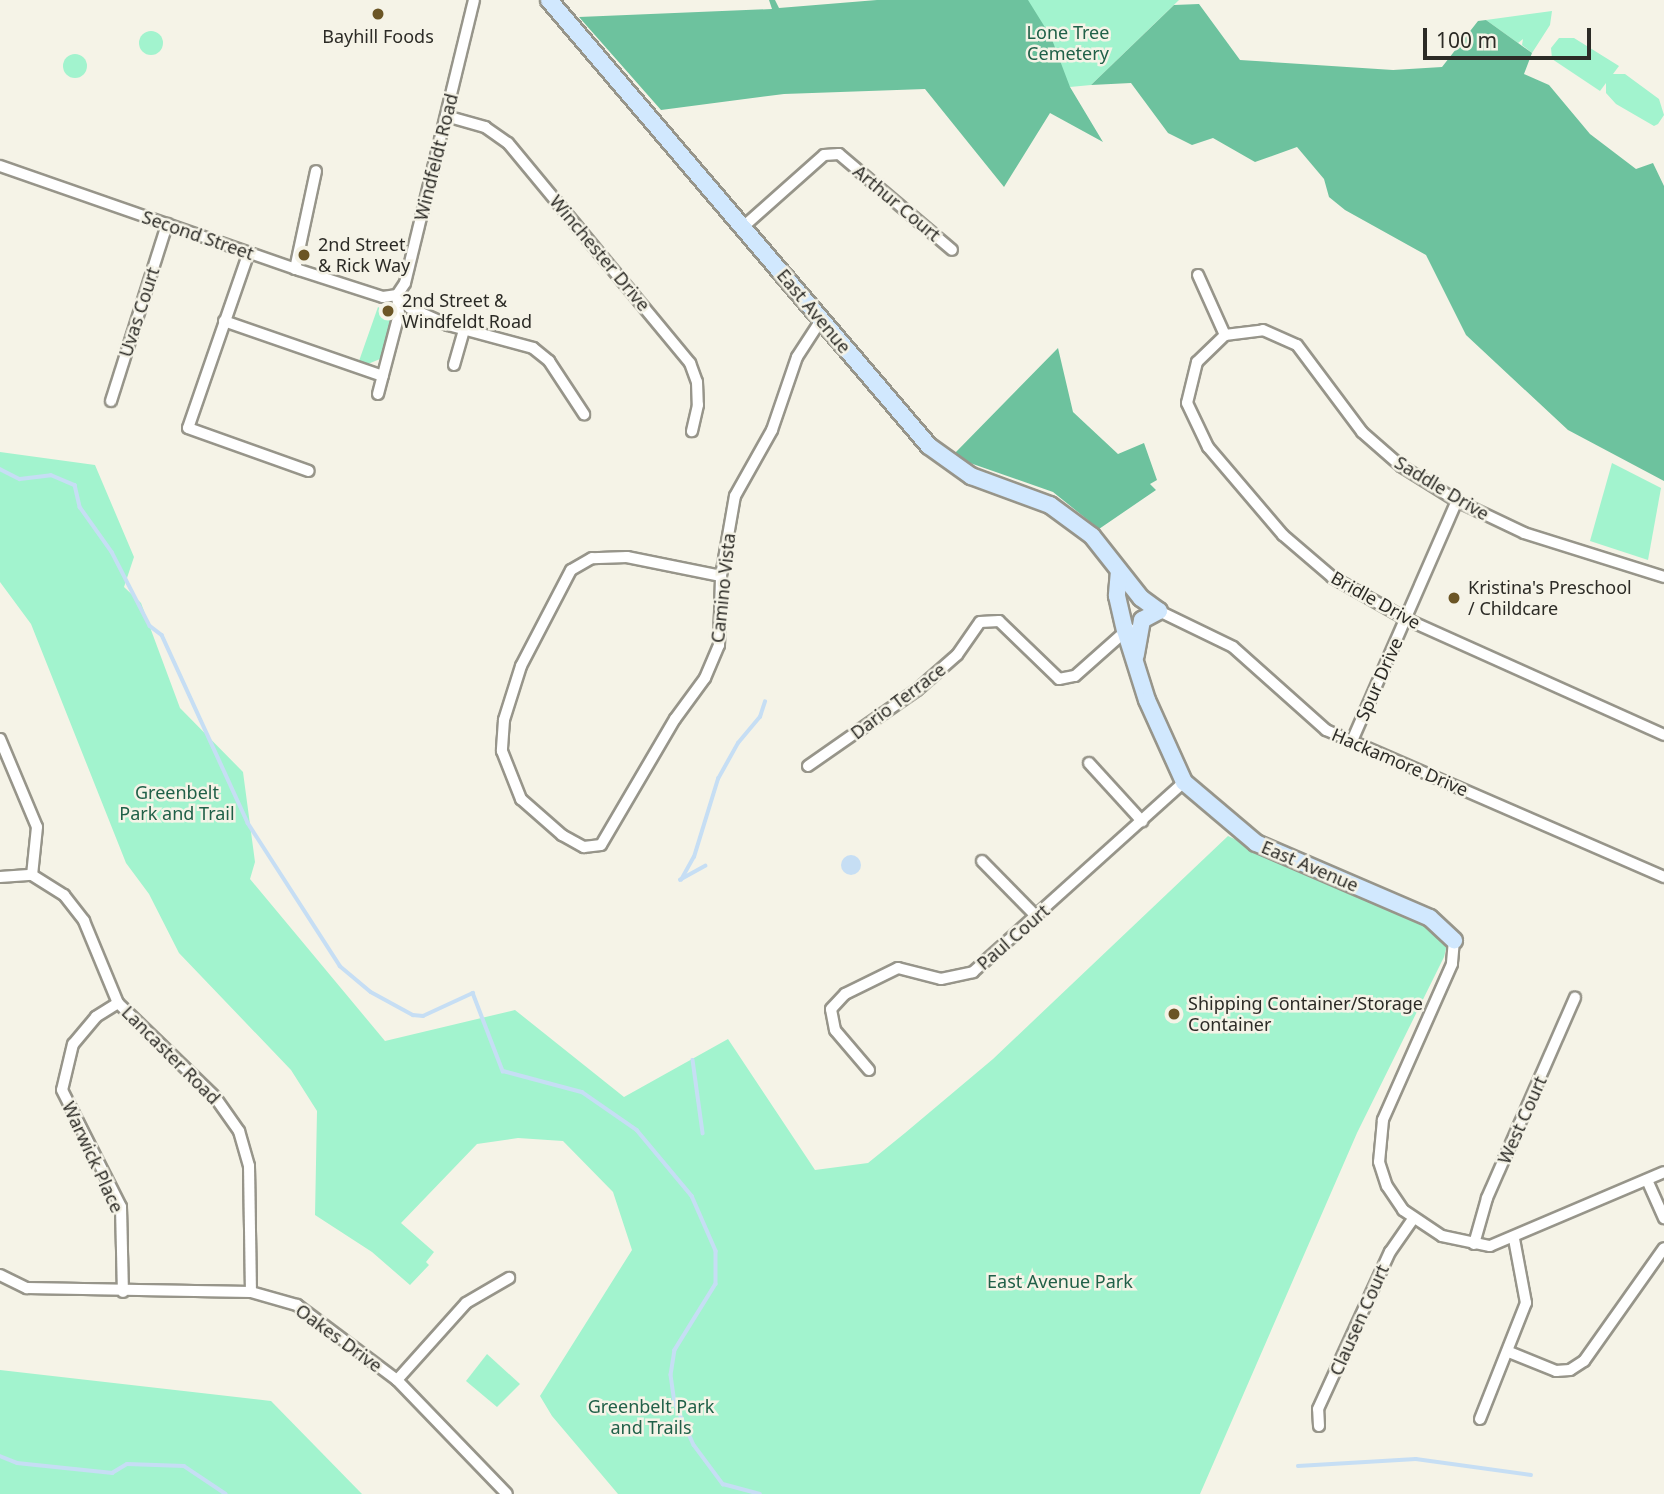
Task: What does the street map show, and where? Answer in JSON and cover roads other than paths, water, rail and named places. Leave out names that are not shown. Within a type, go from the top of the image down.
[{"type":"street","name":"Windfeldt Road","points":[[379,394],[399,314],[397,295],[405,283],[474,0]]},
{"type":"street","name":"East Avenue","points":[[549,0],[929,446],[971,476],[1063,513],[1092,536],[1141,598],[1159,611]]},
{"type":"street","name":"Winchester Drive","points":[[446,116],[485,127],[508,143],[682,354],[697,382],[698,405],[692,431]]},
{"type":"street","name":"Arthur Court","points":[[743,227],[824,155],[839,154],[952,250]]},
{"type":"street","name":"Second Street","points":[[0,166],[295,269],[383,297],[397,295]]},
{"type":"street","points":[[295,269],[316,172]]},
{"type":"street","name":"Uvas Court","points":[[111,401],[167,224]]},
{"type":"street","points":[[249,252],[188,428],[309,471]]},
{"type":"street","points":[[1198,275],[1225,335]]},
{"type":"street","points":[[397,295],[410,308],[464,329],[533,348],[549,361],[584,414]]},
{"type":"street","name":"Camino Vista","points":[[721,576],[627,556],[592,558],[571,570],[521,666],[503,720],[502,751],[522,799],[562,835],[584,847],[601,845],[675,719],[705,678],[719,645],[721,576],[735,496],[772,430],[797,357],[821,320]]},
{"type":"street","points":[[224,321],[383,376]]},
{"type":"street","points":[[454,365],[464,329]]},
{"type":"street","name":"Saddle Drive","points":[[1225,335],[1263,330],[1297,345],[1362,432],[1401,466],[1457,501],[1524,533],[1664,578]]},
{"type":"street","name":"Bridle Drive","points":[[1225,335],[1196,362],[1188,402],[1208,447],[1283,535],[1332,577],[1406,619],[1664,735]]},
{"type":"street","name":"Spur Drive","points":[[1352,741],[1457,501]]},
{"type":"street","name":"East Avenue","points":[[1119,571],[1117,596],[1125,630],[1136,655],[1147,700],[1184,782],[1256,843],[1430,918],[1454,940]]},
{"type":"street","points":[[1142,620],[1159,611]]},
{"type":"street","name":"Hackamore Drive","points":[[1159,611],[1233,647],[1289,701],[1326,730],[1664,877]]},
{"type":"street","name":"East Avenue","points":[[1136,655],[1142,620]]},
{"type":"street","name":"Dario Terrace","points":[[808,766],[917,690],[957,655],[980,622],[999,621],[1059,678],[1075,676],[1125,630],[1142,620]]},
{"type":"street","points":[[0,739],[37,827],[32,875],[0,877]]},
{"type":"street","points":[[1089,763],[1142,821]]},
{"type":"street","name":"Paul Court","points":[[869,1070],[835,1030],[831,1009],[845,994],[871,978],[898,968],[941,979],[974,972],[1184,782]]},
{"type":"street","points":[[982,861],[1037,916]]},
{"type":"street","name":"Lancaster Road","points":[[32,875],[64,895],[84,921],[118,1003],[215,1097],[239,1131],[249,1166],[251,1292]]},
{"type":"street","points":[[1454,940],[1451,964],[1380,1135],[1380,1162],[1387,1186],[1413,1219],[1442,1236],[1489,1246],[1514,1239],[1664,1172]]},
{"type":"street","name":"West Court","points":[[1474,1244],[1488,1198],[1575,998]]},
{"type":"street","name":"Warwick Place","points":[[118,1003],[96,1017],[73,1044],[62,1090],[121,1207],[123,1292]]},
{"type":"street","points":[[1647,1180],[1664,1218]]},
{"type":"street","name":"Clausen Court","points":[[1319,1426],[1318,1409],[1390,1252],[1413,1219]]},
{"type":"street","points":[[1480,1419],[1509,1352],[1526,1303],[1514,1239]]},
{"type":"street","points":[[1509,1352],[1556,1371],[1570,1370],[1584,1361],[1664,1248]]},
{"type":"street","name":"Oakes Drive","points":[[0,1275],[27,1289],[251,1292],[297,1305],[397,1380],[507,1494]]},
{"type":"street","points":[[397,1380],[466,1303],[509,1278]]},
{"type":"water","points":[[847,855],[855,855],[861,865],[855,875],[847,875],[841,869],[841,861]]},
{"type":"waterway","points":[[0,469],[20,479],[51,475],[75,485],[80,507],[112,552],[150,626],[162,635],[248,823],[340,966],[371,992],[413,1015],[423,1016],[473,993],[503,1071],[582,1092],[637,1130],[692,1196],[716,1251],[716,1284],[675,1350],[671,1375],[675,1403],[694,1445],[723,1484],[760,1494]]},
{"type":"waterway","points":[[706,866],[681,880],[694,857],[718,779],[738,743],[760,717],[765,702]]},
{"type":"waterway","points":[[693,1060],[703,1133]]},
{"type":"waterway","points":[[0,1456],[17,1463],[112,1473],[127,1464],[184,1466],[226,1494]]},
{"type":"waterway","points":[[1298,1466],[1416,1459],[1531,1475]]},
{"type":"place","name":"Bayhill Foods","points":[[378,14]]},
{"type":"place","name":"2nd Street & Rick Way","points":[[304,255]]},
{"type":"place","name":"2nd Street & Windfeldt Road","points":[[388,311]]},
{"type":"place","name":"Kristina's Preschool / Childcare","points":[[1454,598]]},
{"type":"place","name":"Shipping Container/Storage Container","points":[[1174,1014]]},
{"type":"park label","name":"Lone Tree Cemetery","points":[[1068,43]]},
{"type":"park label","name":"Greenbelt Park and Trail","points":[[177,803]]},
{"type":"park label","name":"East Avenue Park","points":[[1060,1281]]},
{"type":"park label","name":"Greenbelt Park and Trails","points":[[651,1417]]}]
